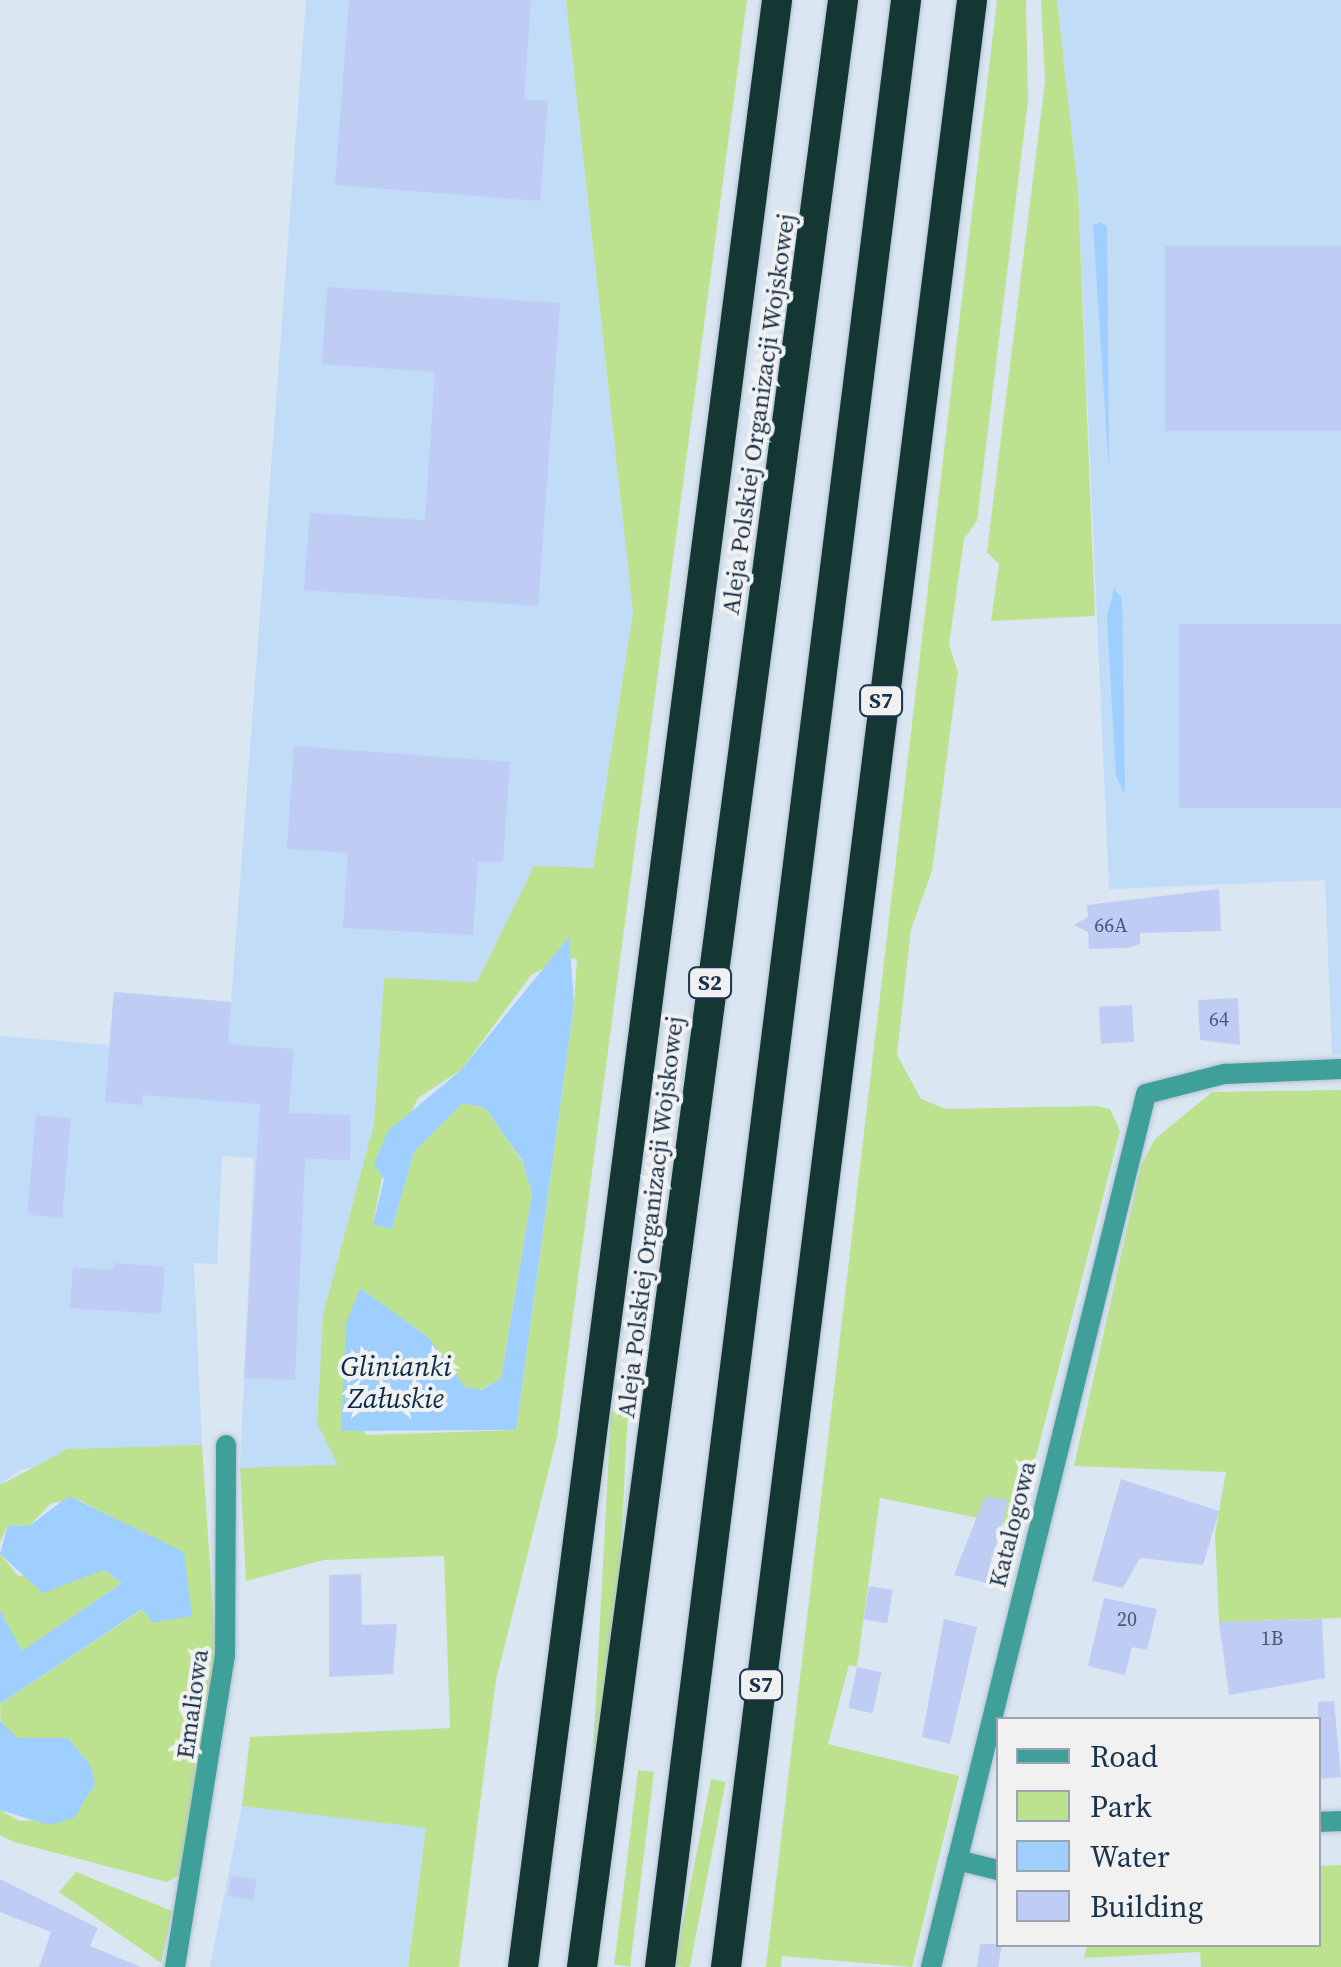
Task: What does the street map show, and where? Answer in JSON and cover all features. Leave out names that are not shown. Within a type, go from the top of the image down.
[{"type":"highway","points":[[523,1967],[777,0]]},
{"type":"highway","name":"Aleja Polskiej Organizacji Wojskowej","points":[[582,1967],[843,0]]},
{"type":"highway","points":[[660,1967],[906,0]]},
{"type":"highway","name":"S7","points":[[726,1967],[972,0]]},
{"type":"street","name":"Katalogowa","points":[[932,1967],[1146,1094],[1224,1074],[1341,1069]]},
{"type":"street","name":"Emaliowa","points":[[175,1967],[225,1656],[226,1445]]},
{"type":"street","points":[[957,1860],[996,1870]]},
{"type":"shaded area","points":[[306,0],[566,0],[633,613],[593,869],[507,929],[477,982],[384,979],[374,1124],[323,1315],[317,1423],[339,1466],[240,1468],[254,1158],[222,1156],[217,1264],[194,1263],[202,1445],[20,1470],[0,1485],[0,1036],[109,1045],[114,992],[231,1002]]},
{"type":"shaded area","points":[[1057,0],[1341,0],[1341,1054],[1332,1055],[1325,880],[1109,889],[1078,189]]},
{"type":"shaded area","points":[[242,1806],[426,1827],[408,1967],[210,1967]]},
{"type":"green space","points":[[566,0],[747,0],[557,1437],[496,1680],[459,1967],[408,1967],[426,1828],[242,1806],[250,1737],[450,1728],[444,1556],[324,1560],[246,1581],[240,1468],[338,1465],[317,1423],[323,1315],[374,1124],[384,978],[477,982],[534,866],[593,868],[633,613]],"holes":[[[566,958],[577,959],[516,1430],[365,1435],[360,1289],[428,1337],[464,1386],[480,1390],[501,1378],[532,1194],[522,1161],[485,1108],[463,1103],[431,1129],[414,1152],[392,1229],[373,1224],[384,1168],[418,1098],[461,1070],[531,975]]]},
{"type":"green space","points":[[997,0],[1026,0],[1028,100],[977,521],[964,539],[949,645],[958,672],[932,871],[911,929],[897,1055],[921,1099],[946,1109],[1096,1106],[1110,1109],[1120,1131],[1018,1526],[880,1498],[857,1667],[849,1665],[828,1744],[959,1776],[912,1967],[782,1956],[781,1967],[766,1967]]},
{"type":"green space","points":[[1041,0],[1057,0],[1078,189],[1095,616],[991,621],[999,564],[987,552],[1045,81]]},
{"type":"green space","points":[[1341,1090],[1341,1618],[1219,1622],[1215,1534],[1226,1472],[1074,1466],[1141,1166],[1155,1139],[1212,1092]]},
{"type":"green space","points":[[611,1411],[628,1412],[599,1967],[582,1967]]},
{"type":"green space","points":[[202,1445],[216,1657],[181,1874],[167,1882],[14,1842],[0,1835],[0,1810],[19,1821],[74,1818],[91,1766],[68,1738],[18,1738],[1,1727],[0,1704],[143,1609],[172,1548],[77,1499],[51,1503],[29,1526],[8,1525],[0,1542],[0,1485],[68,1449]]},
{"type":"green space","points":[[0,1554],[18,1576],[104,1570],[122,1583],[21,1652],[0,1610]]},
{"type":"green space","points":[[638,1770],[654,1772],[630,1967],[614,1965]]},
{"type":"green space","points":[[711,1779],[726,1782],[690,1967],[675,1966]]},
{"type":"green space","points":[[1341,1865],[1341,1967],[1201,1967],[1200,1952],[1084,1958],[1087,1947],[1321,1947],[1321,1866]]},
{"type":"green space","points":[[76,1872],[172,1911],[161,1963],[59,1892]]},
{"type":"water","points":[[1100,222],[1107,227],[1109,471],[1093,225]]},
{"type":"water","points":[[1114,589],[1122,598],[1125,794],[1116,777],[1107,617]]},
{"type":"water","name":"Glinianki Załuskie","points":[[569,937],[574,1004],[516,1430],[341,1431],[346,1324],[360,1288],[428,1337],[464,1386],[481,1390],[501,1378],[532,1194],[522,1160],[485,1108],[463,1103],[414,1152],[392,1229],[373,1224],[384,1180],[374,1164],[388,1131],[461,1070]]},
{"type":"water","points":[[69,1496],[184,1552],[192,1616],[153,1623],[142,1609],[0,1704],[0,1610],[22,1651],[122,1583],[104,1570],[43,1593],[0,1554],[8,1525],[29,1526]]},
{"type":"water","points":[[0,1721],[18,1738],[68,1738],[91,1766],[95,1784],[74,1818],[49,1825],[0,1810]]},
{"type":"building","points":[[349,0],[531,0],[524,99],[548,101],[540,201],[335,185]]},
{"type":"building","points":[[1165,246],[1341,246],[1341,431],[1165,431]]},
{"type":"building","points":[[327,287],[560,303],[538,606],[304,590],[310,513],[425,520],[435,372],[322,364]]},
{"type":"building","points":[[1179,624],[1341,624],[1341,808],[1179,808]]},
{"type":"building","points":[[294,746],[510,762],[503,862],[478,862],[473,935],[343,928],[348,853],[287,849]]},
{"type":"building","points":[[1219,889],[1221,931],[1140,933],[1140,944],[1089,949],[1088,932],[1074,925],[1088,917],[1087,905]]},
{"type":"building","points":[[114,992],[231,1002],[228,1044],[294,1049],[289,1113],[350,1115],[350,1160],[305,1159],[295,1380],[244,1378],[260,1104],[142,1095],[142,1105],[105,1102]]},
{"type":"building","points":[[1238,998],[1240,1045],[1200,1040],[1198,1000]]},
{"type":"building","points":[[1132,1005],[1134,1042],[1101,1044],[1099,1007]]},
{"type":"building","points":[[36,1115],[71,1118],[62,1218],[27,1215]]},
{"type":"building","points":[[114,1263],[165,1267],[161,1314],[70,1308],[73,1267],[114,1270]]},
{"type":"building","points":[[1121,1479],[1219,1511],[1203,1565],[1140,1558],[1123,1588],[1092,1581]]},
{"type":"building","points":[[985,1496],[1008,1500],[987,1583],[954,1575]]},
{"type":"building","points":[[361,1574],[362,1625],[397,1624],[393,1674],[329,1677],[329,1575]]},
{"type":"building","points":[[869,1586],[893,1590],[887,1623],[864,1620]]},
{"type":"building","points":[[1104,1598],[1157,1609],[1147,1650],[1132,1647],[1125,1675],[1088,1666]]},
{"type":"building","points":[[944,1619],[977,1627],[950,1744],[922,1737]]},
{"type":"building","points":[[1322,1619],[1325,1678],[1229,1695],[1219,1622]]},
{"type":"building","points":[[857,1667],[881,1672],[873,1713],[848,1708]]},
{"type":"building","points":[[1334,1701],[1341,1777],[1321,1779],[1318,1702]]},
{"type":"building","points":[[232,1875],[257,1880],[253,1900],[228,1896]]},
{"type":"building","points":[[0,1879],[98,1928],[90,1946],[141,1967],[39,1967],[51,1932],[0,1912]]},
{"type":"building","points":[[980,1944],[1001,1947],[998,1967],[977,1967]]}]
